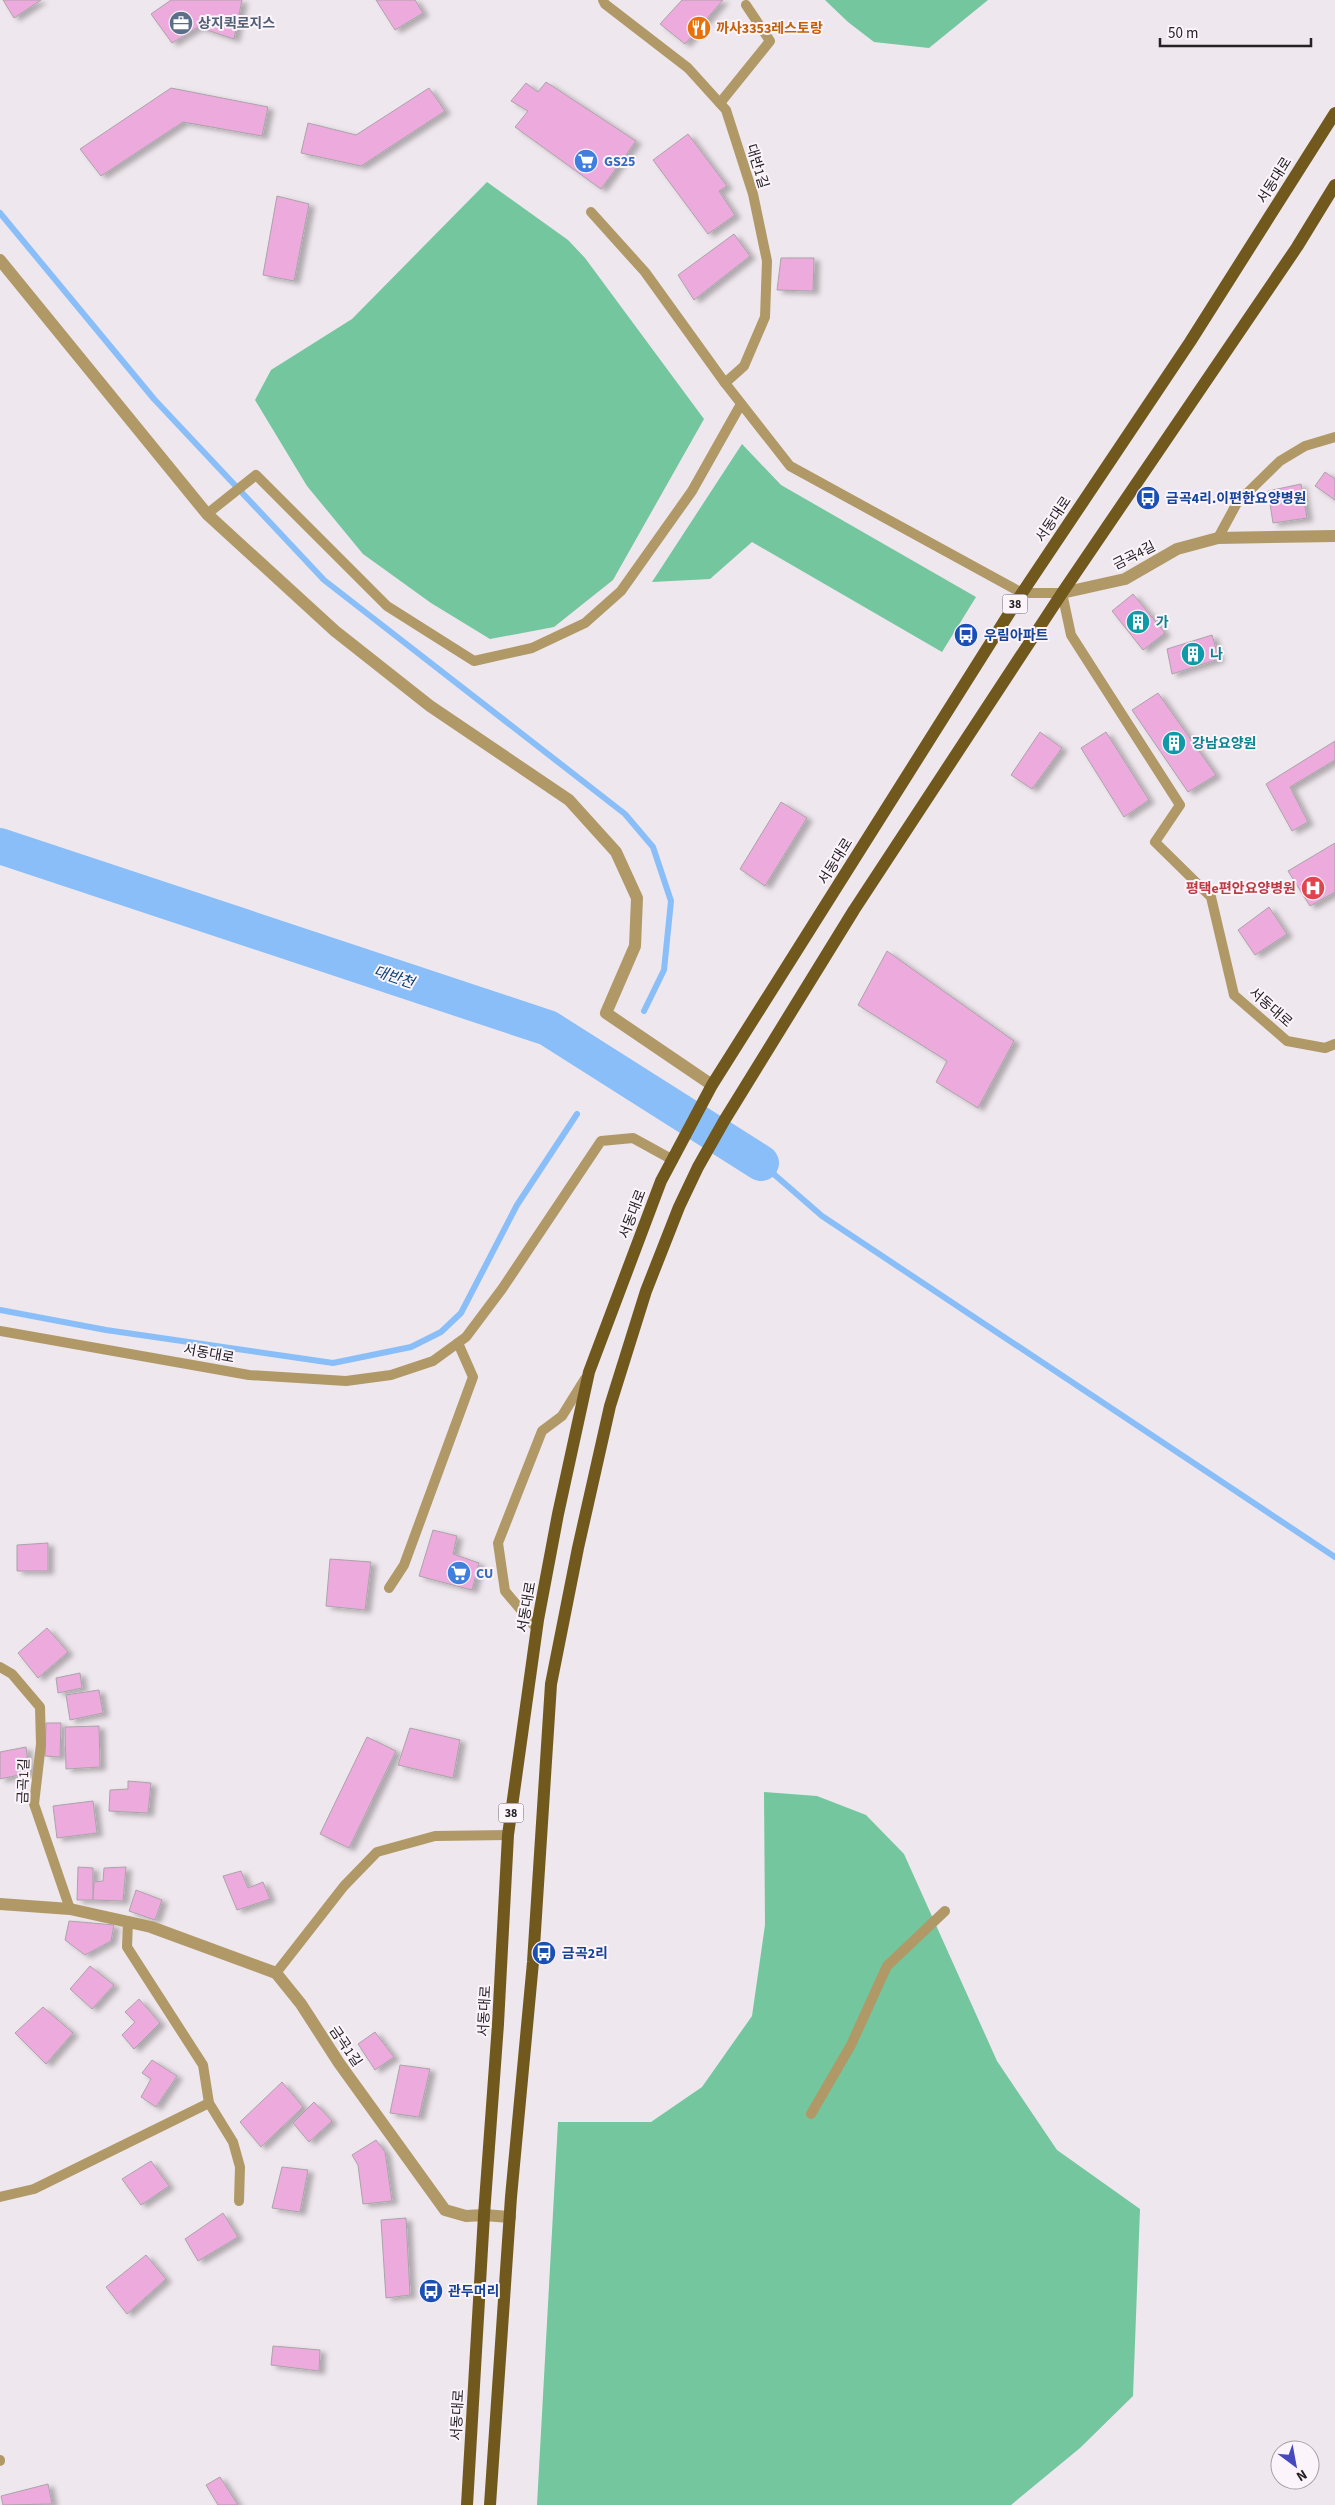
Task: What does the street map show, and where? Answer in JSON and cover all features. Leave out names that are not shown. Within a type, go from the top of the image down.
[{"type":"main road","name":"서동대로","points":[[467,2505],[484,2215],[498,2024],[508,1835],[537,1629],[558,1514],[590,1372],[661,1181],[681,1146],[703,1100],[1022,593],[1190,342],[1335,113]]},
{"type":"main road","name":"38","points":[[490,2505],[510,2217],[533,1962],[551,1684],[578,1548],[610,1406],[646,1291],[679,1207],[724,1121],[854,910],[1062,593],[1286,263],[1335,185]]},
{"type":"street","points":[[0,260],[207,514],[335,631],[430,706],[569,800],[616,852],[637,898],[635,946],[606,1013],[712,1085]]},
{"type":"street","name":"금곡4길","points":[[1062,593],[1126,579],[1177,549],[1218,538],[1335,536]]},
{"type":"street","points":[[0,1904],[70,1909],[128,1921],[151,1927],[276,1973]]},
{"type":"street","name":"금곡1길","points":[[276,1973],[301,2004],[339,2064],[445,2210],[466,2216],[510,2217]]},
{"type":"lane","name":"대반1길","points":[[603,0],[605,4],[688,68],[726,110],[753,194],[767,261],[765,317],[744,366],[726,383]]},
{"type":"lane","points":[[720,103],[770,41],[746,5]]},
{"type":"lane","points":[[591,212],[645,272],[726,383],[790,466],[1022,593],[1062,593]]},
{"type":"lane","points":[[207,514],[256,475],[387,606],[474,661],[532,648],[585,623],[621,591],[692,491],[742,404]]},
{"type":"lane","points":[[1218,538],[1238,503],[1280,461],[1305,446],[1335,437]]},
{"type":"lane","name":"서동대로","points":[[1062,593],[1072,636],[1180,806],[1155,842],[1211,898],[1234,995],[1287,1041],[1325,1048],[1335,1044]]},
{"type":"lane","name":"서동대로","points":[[0,1331],[249,1375],[346,1381],[391,1375],[433,1361],[466,1337],[502,1289],[601,1141],[632,1138],[673,1160]]},
{"type":"lane","points":[[389,1588],[404,1565],[473,1377],[458,1343]]},
{"type":"lane","points":[[537,1629],[505,1592],[498,1544],[542,1431],[562,1416],[590,1372]]},
{"type":"lane","name":"금곡1길","points":[[0,1667],[12,1674],[40,1707],[40,1744],[34,1804],[70,1909]]},
{"type":"lane","points":[[276,1973],[344,1886],[377,1852],[435,1836],[508,1835]]},
{"type":"lane","points":[[811,2114],[851,2045],[887,1966],[945,1911]]},
{"type":"lane","points":[[128,1921],[127,1946],[203,2065],[209,2103],[233,2142],[240,2167],[239,2200]]},
{"type":"lane","points":[[0,2197],[34,2189],[209,2103]]},
{"type":"green space","points":[[825,0],[988,0],[929,48],[874,42],[848,22]]},
{"type":"green space","points":[[487,182],[568,240],[585,258],[704,419],[613,580],[554,627],[490,639],[431,603],[363,554],[307,486],[255,400],[271,370],[352,319]]},
{"type":"green space","points":[[742,444],[781,485],[976,597],[942,652],[752,542],[710,579],[652,582]]},
{"type":"green space","points":[[764,1792],[817,1796],[866,1815],[904,1854],[997,2061],[1057,2150],[1140,2209],[1133,2396],[1080,2448],[1011,2505],[537,2505],[558,2122],[651,2122],[702,2087],[752,2016],[765,1925]]},
{"type":"building","points":[[3,0],[41,0],[14,18]]},
{"type":"building","points":[[171,0],[242,0],[234,39],[198,27],[172,43],[151,14]]},
{"type":"building","points":[[376,0],[415,0],[423,13],[395,30]]},
{"type":"building","points":[[682,0],[723,0],[685,44],[660,24]]},
{"type":"building","points":[[546,82],[636,141],[601,189],[515,127],[528,111],[511,101],[526,83],[538,92]]},
{"type":"building","points":[[171,88],[268,107],[262,136],[183,122],[101,176],[80,149]]},
{"type":"building","points":[[429,88],[445,111],[361,166],[301,153],[308,123],[356,135]]},
{"type":"building","points":[[688,134],[727,186],[719,191],[735,215],[708,234],[653,160]]},
{"type":"building","points":[[277,196],[309,204],[294,281],[263,275]]},
{"type":"building","points":[[734,234],[750,256],[694,300],[678,275]]},
{"type":"building","points":[[781,258],[814,258],[813,291],[777,290]]},
{"type":"building","points":[[1325,472],[1335,479],[1335,500],[1315,486]]},
{"type":"building","points":[[1301,484],[1307,518],[1273,523],[1268,491]]},
{"type":"building","name":"가","points":[[1133,594],[1165,633],[1143,650],[1112,611]]},
{"type":"building","name":"나","points":[[1212,635],[1219,659],[1172,674],[1167,649]]},
{"type":"building","name":"강남요양원","points":[[1158,693],[1216,775],[1188,792],[1132,710]]},
{"type":"building","points":[[1040,732],[1062,748],[1032,789],[1011,775]]},
{"type":"building","points":[[1106,732],[1149,800],[1124,817],[1081,748]]},
{"type":"building","points":[[1335,741],[1335,760],[1290,787],[1308,822],[1292,831],[1266,784]]},
{"type":"building","points":[[781,802],[807,818],[765,886],[740,869]]},
{"type":"building","name":"평택e편안요양병원","points":[[1335,843],[1335,892],[1310,906],[1288,871]]},
{"type":"building","points":[[1269,907],[1287,934],[1255,955],[1238,930]]},
{"type":"building","points":[[887,951],[1014,1041],[978,1108],[936,1082],[947,1061],[858,1005]]},
{"type":"building","points":[[433,1530],[457,1536],[453,1554],[479,1563],[472,1590],[419,1576]]},
{"type":"building","points":[[48,1543],[48,1571],[17,1571],[17,1545]]},
{"type":"building","points":[[330,1559],[371,1562],[365,1610],[326,1606]]},
{"type":"building","points":[[47,1628],[68,1652],[38,1678],[18,1653]]},
{"type":"building","points":[[80,1673],[82,1688],[58,1693],[56,1678]]},
{"type":"building","points":[[99,1690],[103,1713],[70,1720],[66,1695]]},
{"type":"building","points":[[46,1723],[61,1723],[60,1757],[45,1756]]},
{"type":"building","points":[[99,1726],[100,1767],[66,1769],[65,1727]]},
{"type":"building","points":[[410,1728],[460,1740],[453,1778],[398,1765]]},
{"type":"building","points":[[367,1737],[396,1751],[349,1848],[320,1834]]},
{"type":"building","points":[[26,1747],[29,1773],[0,1779],[0,1752]]},
{"type":"building","points":[[128,1781],[151,1783],[148,1813],[109,1811],[110,1790],[128,1789]]},
{"type":"building","points":[[93,1801],[97,1833],[57,1838],[53,1806]]},
{"type":"building","points":[[78,1867],[93,1868],[93,1900],[77,1900]]},
{"type":"building","points":[[126,1867],[123,1901],[93,1900],[94,1882],[103,1881],[104,1868]]},
{"type":"building","points":[[241,1871],[248,1888],[263,1882],[270,1899],[237,1910],[223,1876]]},
{"type":"building","points":[[136,1890],[162,1900],[155,1920],[129,1911]]},
{"type":"building","points":[[69,1921],[114,1925],[111,1941],[85,1955],[65,1940]]},
{"type":"building","points":[[90,1966],[114,1985],[92,2009],[70,1989]]},
{"type":"building","points":[[139,1999],[160,2023],[134,2049],[122,2035],[135,2022],[125,2012]]},
{"type":"building","points":[[43,2007],[73,2033],[46,2064],[15,2033]]},
{"type":"building","points":[[375,2032],[394,2057],[375,2070],[358,2044]]},
{"type":"building","points":[[152,2060],[177,2076],[156,2107],[141,2097],[151,2079],[142,2073]]},
{"type":"building","points":[[400,2065],[430,2069],[419,2117],[390,2113]]},
{"type":"building","points":[[282,2082],[303,2107],[261,2147],[240,2122]]},
{"type":"building","points":[[314,2102],[332,2121],[309,2142],[293,2123]]},
{"type":"building","points":[[376,2140],[385,2152],[392,2201],[363,2204],[358,2165],[352,2155]]},
{"type":"building","points":[[151,2161],[169,2186],[141,2205],[122,2179]]},
{"type":"building","points":[[282,2167],[308,2170],[300,2212],[272,2208]]},
{"type":"building","points":[[223,2213],[238,2237],[198,2261],[185,2239]]},
{"type":"building","points":[[406,2218],[410,2295],[386,2298],[381,2220]]},
{"type":"building","points":[[146,2255],[166,2279],[127,2314],[106,2287]]},
{"type":"building","points":[[273,2346],[320,2350],[319,2371],[271,2365]]},
{"type":"building","points":[[220,2477],[238,2505],[218,2505],[206,2485]]},
{"type":"building","points":[[48,2484],[52,2504],[3,2505],[1,2496]]},
{"type":"waterway","points":[[0,213],[154,399],[324,580],[625,814],[653,847],[671,901],[664,970],[644,1011]]},
{"type":"waterway","name":"대반천","points":[[0,846],[548,1028],[761,1163]]},
{"type":"waterway","points":[[0,1310],[106,1330],[333,1363],[411,1347],[441,1332],[461,1313],[517,1205],[577,1114]]},
{"type":"waterway","points":[[761,1163],[822,1216],[1335,1557]]},
{"type":"place","name":"상지퀵로지스","points":[[181,23]]},
{"type":"place","name":"까사3353레스토랑","points":[[699,28]]},
{"type":"place","name":"GS25","points":[[586,161]]},
{"type":"place","name":"금곡4리.이편한요양병원","points":[[1148,498]]},
{"type":"place","name":"가","points":[[1138,622]]},
{"type":"place","name":"우림아파트","points":[[966,635]]},
{"type":"place","name":"나","points":[[1193,654]]},
{"type":"place","name":"강남요양원","points":[[1174,743]]},
{"type":"place","name":"평택e편안요양병원","points":[[1313,888]]},
{"type":"place","name":"CU","points":[[459,1573]]},
{"type":"place","name":"금곡2리","points":[[544,1953]]},
{"type":"place","name":"관두머리","points":[[431,2291]]}]
